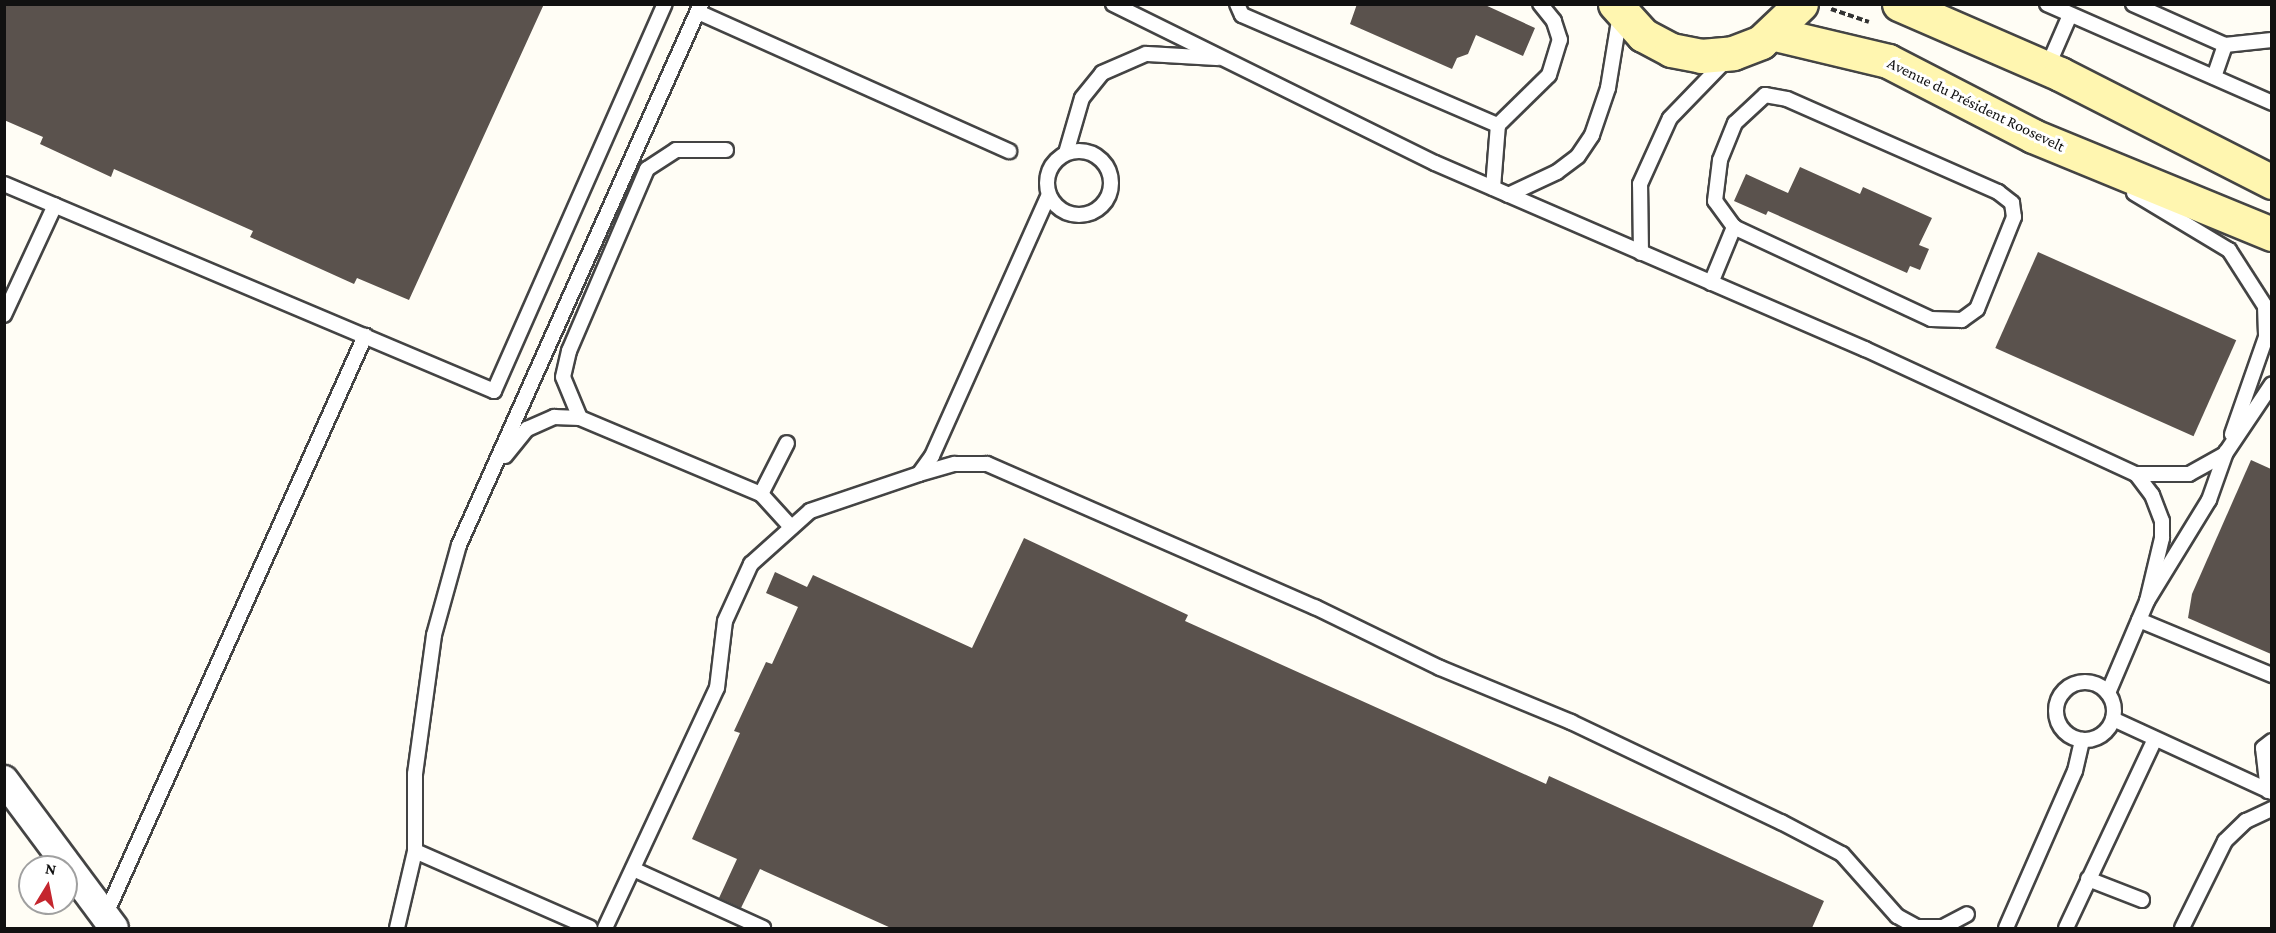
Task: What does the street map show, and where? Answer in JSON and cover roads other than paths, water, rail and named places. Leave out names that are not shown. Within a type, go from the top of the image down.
[{"type":"main road","points":[[1618,9],[1642,35],[1671,50],[1701,56],[1733,53],[1774,34],[1801,4]]},
{"type":"main road","points":[[1899,4],[2047,68],[2271,182]]},
{"type":"main road","name":"Avenue du Président Roosevelt","points":[[1774,34],[1888,61],[2039,139],[2271,234]]},
{"type":"street","points":[[4,780],[109,922]]},
{"type":"lane","points":[[4,184],[494,391],[665,4]]},
{"type":"lane","points":[[1113,4],[1144,11],[1223,58],[1508,195],[1711,283],[2136,474],[2189,474],[2225,454],[2266,404],[2271,384]]},
{"type":"lane","points":[[1237,4],[1242,15],[1498,125]]},
{"type":"lane","points":[[1493,188],[1498,125],[1549,75],[1560,40],[1554,21],[1540,4]]},
{"type":"lane","points":[[2047,4],[2271,103]]},
{"type":"lane","points":[[2133,4],[2225,45],[2271,39]]},
{"type":"lane","points":[[397,928],[415,851],[415,774],[434,636],[459,544],[700,8],[1009,151]]},
{"type":"lane","points":[[1508,195],[1557,172],[1578,156],[1592,135],[1608,88],[1618,9]]},
{"type":"lane","points":[[2047,68],[2070,15]]},
{"type":"lane","points":[[2214,77],[2225,45]]},
{"type":"lane","points":[[1641,253],[1640,184],[1666,127],[1733,53]]},
{"type":"lane","points":[[919,474],[932,456],[1049,195],[1049,171],[1066,153],[1082,98],[1102,73],[1146,54],[1223,58]]},
{"type":"lane","points":[[1765,95],[1788,99],[1998,192],[2012,203],[2014,217],[1977,309],[1962,320],[1931,319],[1734,227],[1715,201],[1720,160],[1736,123],[1765,95]]},
{"type":"lane","points":[[2039,139],[2208,235],[2229,250],[2246,273],[2265,306],[2266,337],[2210,500],[2147,601],[2108,693],[2113,719],[2102,735],[2082,740],[2060,728],[2055,712],[2061,694],[2084,682],[2108,693]]},
{"type":"lane","points":[[580,418],[563,376],[569,351],[647,169],[676,150],[726,150]]},
{"type":"lane","points":[[1049,195],[1056,206],[1079,215],[1092,213],[1109,195],[1111,183],[1102,160],[1091,153],[1066,153]]},
{"type":"lane","points":[[4,315],[55,205]]},
{"type":"lane","points":[[1711,283],[1734,227]]},
{"type":"lane","points":[[109,922],[365,336]]},
{"type":"lane","points":[[492,472],[527,429],[554,417],[580,418],[761,494],[791,527]]},
{"type":"lane","points":[[761,494],[787,443]]},
{"type":"lane","points":[[605,928],[717,688],[724,621],[751,564],[810,511],[919,474],[955,465],[987,464],[1315,607],[1440,668],[1571,722],[1842,854],[1897,916],[1918,928],[1943,927],[1967,914]]},
{"type":"lane","points":[[2136,474],[2152,495],[2162,521],[2147,601]]},
{"type":"lane","points":[[2139,620],[2271,675]]},
{"type":"lane","points":[[2113,719],[2154,741],[2270,791]]},
{"type":"lane","points":[[2006,928],[2075,771],[2082,740]]},
{"type":"lane","points":[[2066,928],[2154,741]]},
{"type":"lane","points":[[2270,791],[2263,748],[2271,741]]},
{"type":"lane","points":[[2182,928],[2225,841],[2246,821],[2271,810]]},
{"type":"lane","points":[[415,851],[590,928]]},
{"type":"lane","points":[[633,869],[763,928]]},
{"type":"lane","points":[[2088,879],[2142,900]]}]
